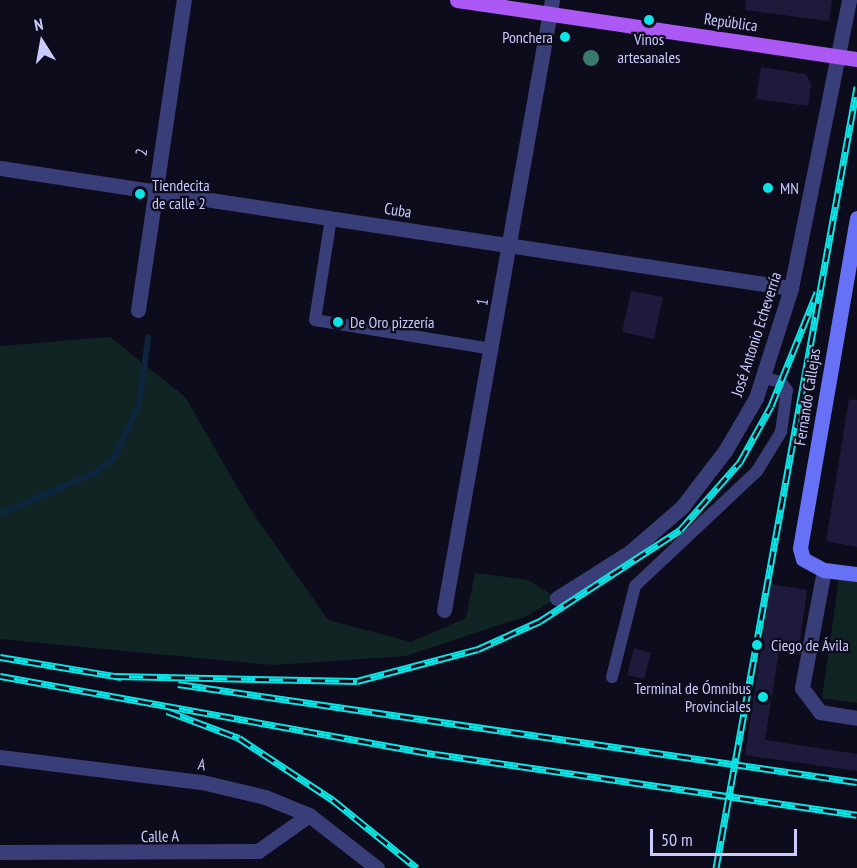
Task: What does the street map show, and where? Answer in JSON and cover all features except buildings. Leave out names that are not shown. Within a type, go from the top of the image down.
[{"type":"main road","name":"República","points":[[457,0],[551,7],[857,59]]},
{"type":"street","name":"2","points":[[138,310],[153,191],[184,0]]},
{"type":"street","name":"José Antonio Echeverría","points":[[557,598],[630,552],[682,507],[725,452],[763,378],[791,288],[849,0]]},
{"type":"street","name":"1","points":[[444,610],[493,349],[551,7]]},
{"type":"street","name":"Cuba","points":[[0,168],[791,288]]},
{"type":"street","name":"Fernando Callejas","points":[[824,570],[803,559],[800,548],[850,286],[857,218]]},
{"type":"street","points":[[857,574],[824,570],[802,688],[820,712],[857,718]]},
{"type":"street","name":"A","points":[[0,757],[202,782],[265,796],[309,815],[377,868]]},
{"type":"street","name":"Calle A","points":[[0,852],[258,851],[309,815]]},
{"type":"lane","points":[[331,218],[315,320],[493,349]]},
{"type":"lane","points":[[612,677],[635,586],[757,471],[781,432],[787,390],[781,382],[763,378]]},
{"type":"green space","points":[[110,337],[185,397],[250,509],[328,620],[411,642],[466,618],[475,573],[528,580],[557,598],[527,616],[406,656],[273,665],[0,639],[0,346]]},
{"type":"green space","points":[[839,578],[857,581],[857,703],[822,698]]},
{"type":"waterway","points":[[0,514],[94,473],[114,458],[139,405],[148,338]]},
{"type":"railway","points":[[716,868],[857,87]]},
{"type":"railway","points":[[115,676],[357,681],[478,649],[540,621],[680,530],[740,462],[771,406],[817,292]]},
{"type":"railway","points":[[0,657],[121,677]]},
{"type":"railway","points":[[0,676],[435,754],[857,815]]},
{"type":"railway","points":[[178,684],[857,782]]},
{"type":"railway","points":[[167,711],[239,738],[333,800],[417,868]]},
{"type":"place","name":"Vinos artesanales","points":[[649,20]]},
{"type":"place","name":"Ponchera","points":[[565,37]]},
{"type":"place","name":"MN","points":[[768,188]]},
{"type":"place","name":"Tiendecita de calle 2","points":[[140,194]]},
{"type":"place","name":"De Oro pizzería","points":[[338,322]]},
{"type":"place","name":"Ciego de Ávila","points":[[757,645]]},
{"type":"place","name":"Terminal de Ómnibus Provinciales","points":[[763,697]]}]
